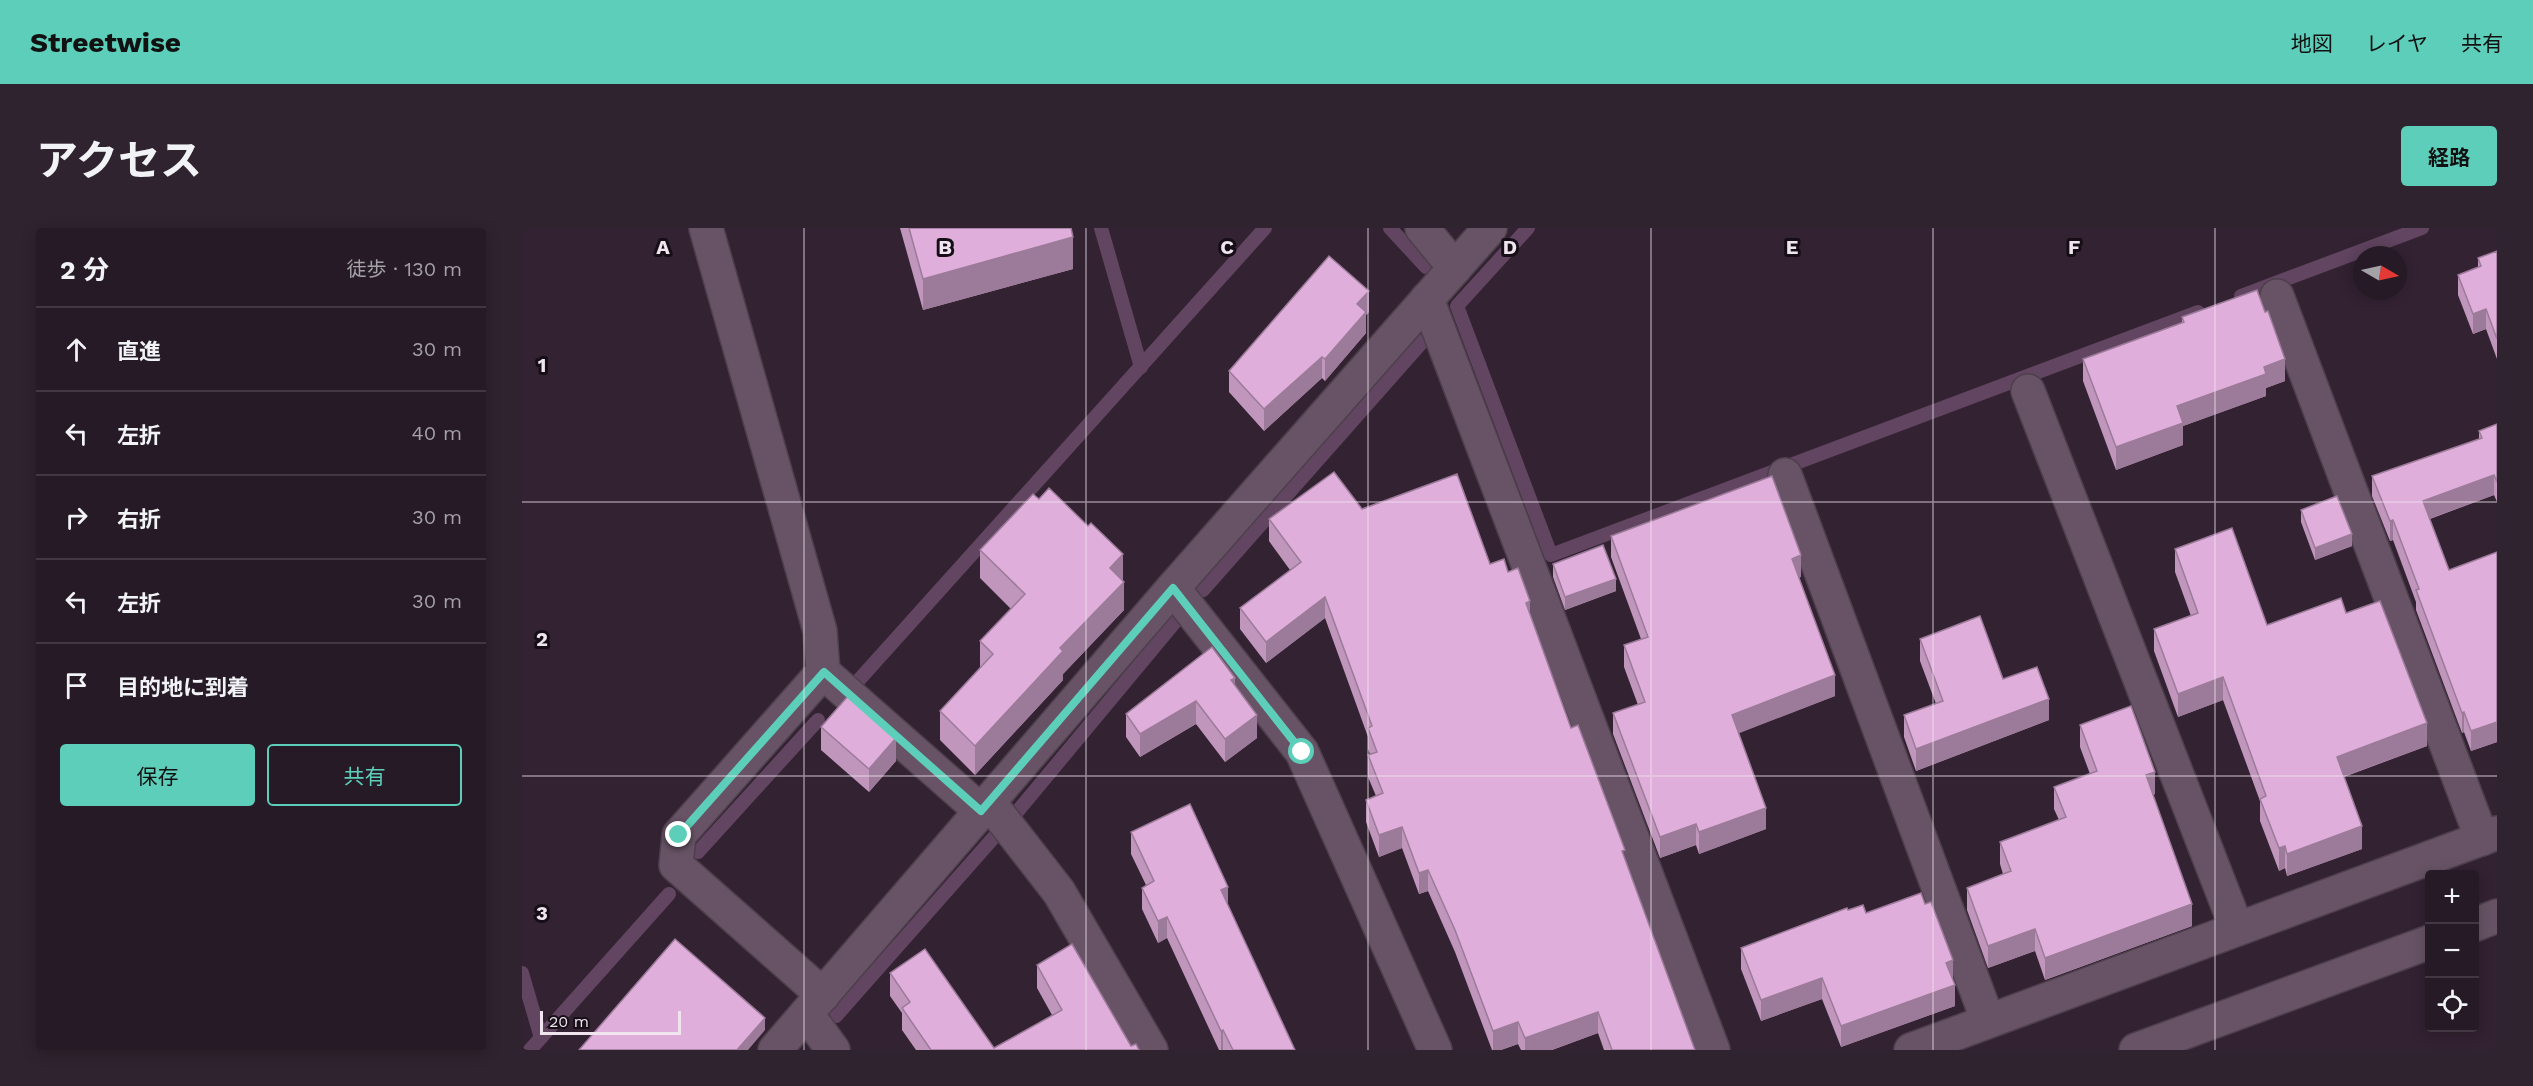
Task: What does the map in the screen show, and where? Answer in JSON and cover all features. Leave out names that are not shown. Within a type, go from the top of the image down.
[{"type":"street","points":[[706,228],[820,631],[824,672],[985,807],[1059,892],[1151,1050]]},
{"type":"street","points":[[1422,228],[1455,268]]},
{"type":"street","points":[[775,1050],[1173,588],[1490,228]]},
{"type":"street","points":[[1911,1050],[2489,836],[2277,296]]},
{"type":"street","points":[[1427,299],[1713,1050]]},
{"type":"street","points":[[2028,391],[2237,929]]},
{"type":"street","points":[[1785,475],[1988,1021]]},
{"type":"street","points":[[1173,588],[1302,752],[1435,1050]]},
{"type":"street","points":[[824,672],[679,835],[676,865],[815,1005],[832,1050]]},
{"type":"street","points":[[2477,924],[2497,916]]},
{"type":"street","points":[[2136,1050],[2425,944]]},
{"type":"building","points":[[909,228],[1071,228],[1073,237],[923,279]]},
{"type":"building","points":[[2497,251],[2497,339],[2486,309],[2473,314],[2458,275],[2481,266],[2478,258]]},
{"type":"building","points":[[1329,256],[1369,291],[1357,304],[1366,312],[1325,359],[1322,357],[1264,409],[1229,371]]},
{"type":"building","points":[[2257,290],[2265,312],[2268,311],[2285,359],[2264,367],[2266,374],[2177,406],[2183,423],[2116,447],[2083,359],[2184,322],[2182,317]]},
{"type":"building","points":[[2497,424],[2497,482],[2494,475],[2423,501],[2449,570],[2497,552],[2497,722],[2471,731],[2464,712],[2462,713],[2416,590],[2419,589],[2393,520],[2390,521],[2372,476],[2482,438],[2479,431]]},
{"type":"building","points":[[1334,472],[1362,509],[1457,474],[1490,564],[1504,559],[1508,572],[1518,568],[1530,601],[1526,603],[1571,728],[1578,725],[1625,850],[1622,851],[1695,1050],[1612,1050],[1598,1012],[1525,1038],[1518,1022],[1493,1031],[1455,930],[1428,870],[1419,873],[1402,827],[1379,835],[1366,800],[1383,793],[1368,755],[1377,752],[1368,728],[1372,726],[1325,597],[1266,642],[1240,608],[1301,562],[1269,519]]},
{"type":"building","points":[[1772,476],[1801,555],[1792,559],[1835,675],[1732,715],[1766,808],[1699,832],[1696,824],[1660,837],[1613,713],[1645,702],[1624,645],[1648,637],[1611,536]]},
{"type":"building","points":[[1049,488],[1088,526],[1091,523],[1123,554],[1110,568],[1124,582],[1060,648],[1063,651],[975,746],[940,711],[993,654],[980,641],[1025,594],[980,550],[1033,494],[1039,499]]},
{"type":"building","points":[[2337,496],[2352,534],[2315,548],[2301,510]]},
{"type":"building","points":[[2232,528],[2267,625],[2341,598],[2346,613],[2380,601],[2427,723],[2337,757],[2362,826],[2287,854],[2285,846],[2279,848],[2260,799],[2266,796],[2223,677],[2178,694],[2154,629],[2198,613],[2175,549]]},
{"type":"building","points":[[1603,545],[1616,579],[1565,597],[1553,564]]},
{"type":"building","points":[[1980,616],[2003,679],[2037,667],[2049,699],[1916,749],[1904,715],[1943,701],[1920,639]]},
{"type":"building","points":[[1212,647],[1235,678],[1231,680],[1257,715],[1225,739],[1196,701],[1140,734],[1126,714]]},
{"type":"building","points":[[848,696],[896,738],[869,769],[821,727]]},
{"type":"building","points":[[2131,706],[2155,772],[2146,775],[2192,904],[2045,958],[2035,929],[1988,946],[1967,888],[2011,871],[2000,842],[2066,817],[2054,787],[2097,771],[2080,725]]},
{"type":"building","points":[[1190,804],[1228,887],[1221,890],[1295,1050],[1233,1050],[1223,1030],[1221,1031],[1167,917],[1158,921],[1142,888],[1154,881],[1131,832]]},
{"type":"building","points":[[1921,893],[1925,904],[1931,902],[1953,960],[1946,963],[1955,985],[1841,1026],[1822,978],[1761,1000],[1741,948],[1847,908],[1848,910],[1863,905],[1866,913]]},
{"type":"building","points":[[675,939],[765,1018],[737,1050],[579,1050]]},
{"type":"building","points":[[1072,944],[1131,1046],[1136,1044],[1139,1050],[931,1050],[902,1008],[910,1002],[890,973],[925,949],[994,1048],[1062,1010],[1037,965]]},
{"type":"waterway","points":[[1101,228],[1141,367]]},
{"type":"waterway","points":[[858,681],[1265,228]]},
{"type":"waterway","points":[[1390,228],[1426,267]]},
{"type":"waterway","points":[[1528,228],[1457,306],[1551,555],[2198,312]]},
{"type":"waterway","points":[[2241,296],[2422,228]]},
{"type":"waterway","points":[[1203,590],[1423,341]]},
{"type":"waterway","points":[[1017,812],[1175,622]]},
{"type":"waterway","points":[[698,852],[818,720]]},
{"type":"waterway","points":[[836,1016],[995,836]]},
{"type":"waterway","points":[[530,1050],[669,894]]},
{"type":"waterway","points":[[522,973],[541,1038]]},
{"type":"route","points":[[679,835],[824,672],[981,811],[1173,588],[1302,752]]}]
